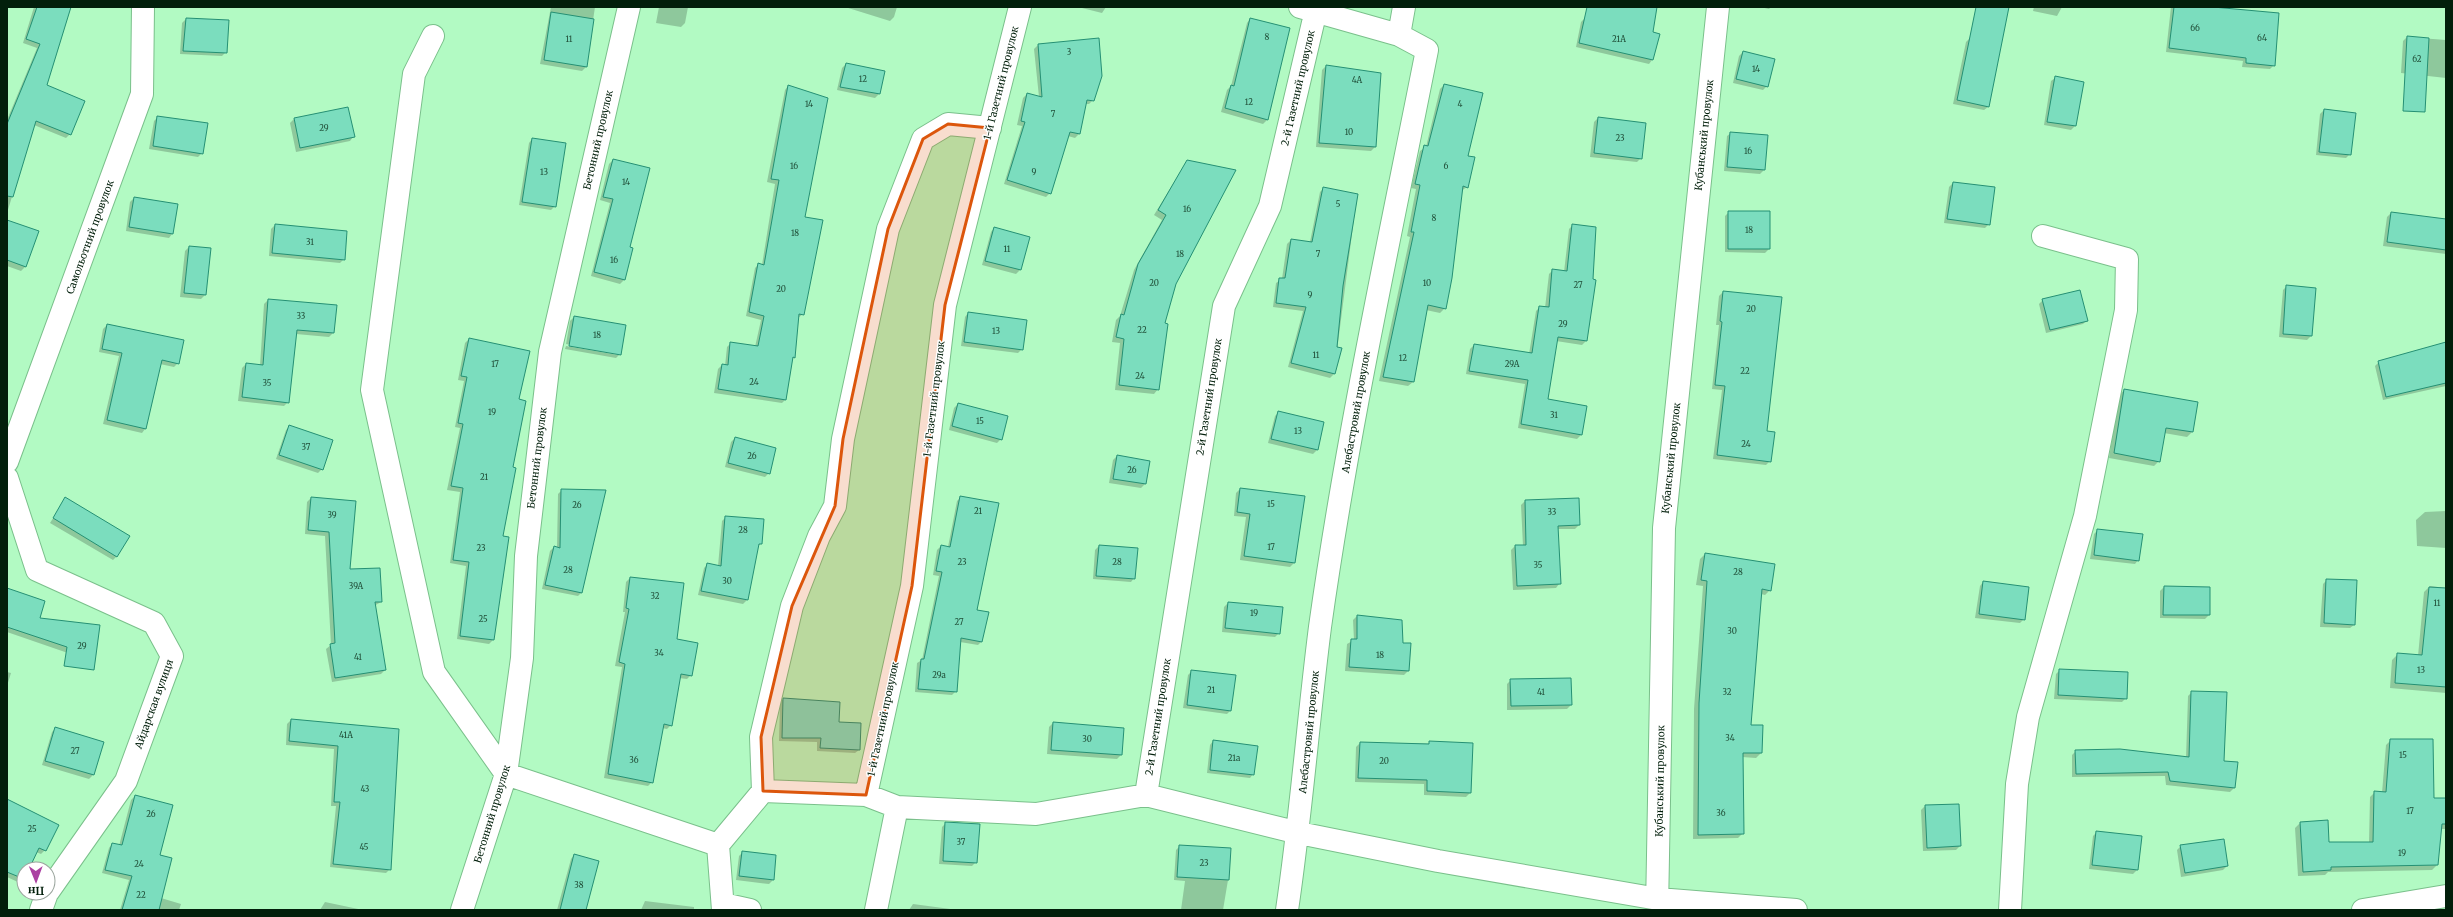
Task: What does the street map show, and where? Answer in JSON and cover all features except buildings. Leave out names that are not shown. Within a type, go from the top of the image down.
[{"type":"street","name":"Самольотний провулок","points":[[7,462],[142,94],[142,7]]},
{"type":"street","name":"Бетонний провулок","points":[[462,910],[506,774],[522,658],[526,556],[550,352],[629,7]]},
{"type":"street","name":"1-й Газетний провулок","points":[[866,795],[912,586],[946,305],[1020,7]]},
{"type":"street","points":[[1399,35],[1404,7]]},
{"type":"street","name":"Кубанський провулок","points":[[1658,904],[1664,528],[1718,7]]},
{"type":"street","name":"Алебастровий провулок","points":[[1287,910],[1298,833],[1320,628],[1365,356],[1427,50],[1399,35],[1308,9]]},
{"type":"street","name":"2-й Газетний провулок","points":[[1146,795],[1224,306],[1270,206],[1308,9]]},
{"type":"street","points":[[433,36],[414,74],[372,390],[434,672],[506,774],[718,845]]},
{"type":"street","points":[[750,910],[723,907],[718,845],[763,791],[761,737],[792,606],[819,536],[835,506],[844,439],[888,229],[923,139],[948,124],[990,128]]},
{"type":"street","points":[[2010,910],[2017,784],[2028,717],[2085,516],[2126,310],[2127,259],[2043,236]]},
{"type":"street","name":"Айдарская вулиця","points":[[7,478],[37,570],[154,623],[172,656],[126,781],[56,881]]},
{"type":"street","points":[[763,791],[866,795],[897,807],[1036,814],[1146,795],[1298,833],[1658,904],[1796,910]]},
{"type":"street","points":[[876,910],[897,807]]},
{"type":"street","points":[[2363,910],[2446,896]]},
{"type":"highlighted area","points":[[948,124],[990,128],[945,305],[912,586],[866,795],[763,791],[761,737],[792,606],[835,506],[843,439],[888,229],[923,139]]}]
